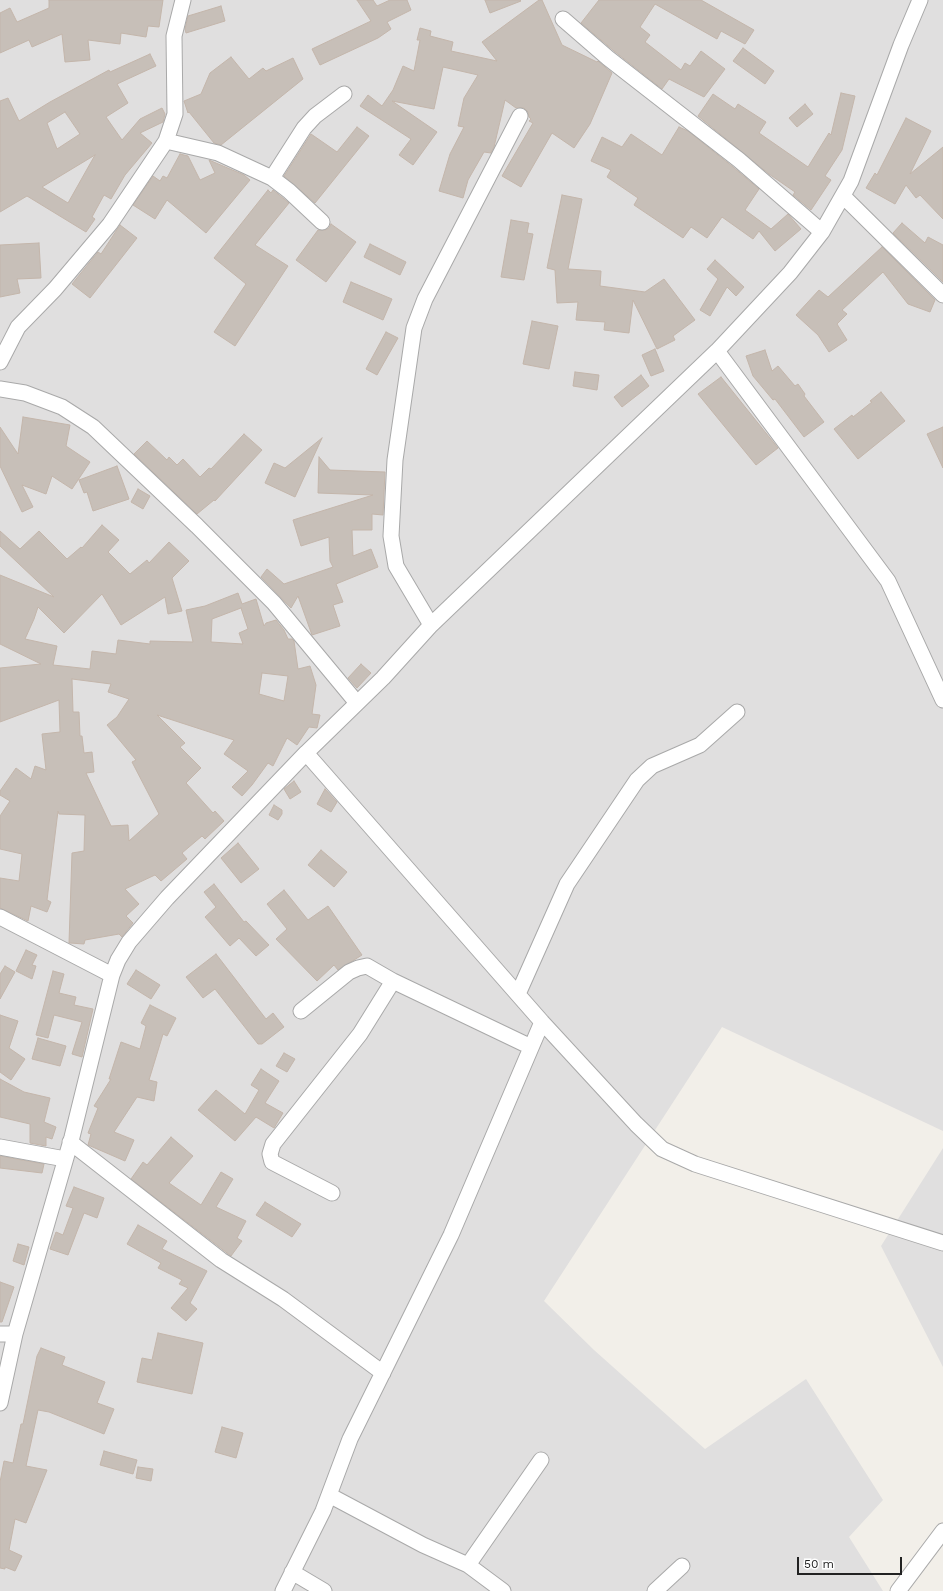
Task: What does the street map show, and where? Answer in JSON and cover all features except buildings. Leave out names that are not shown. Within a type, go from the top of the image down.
[{"type":"street","points":[[0,362],[18,327],[55,289],[110,224],[166,141],[175,114],[174,36],[184,0]]},
{"type":"street","points":[[0,1403],[15,1334],[66,1159],[112,975],[118,960],[129,942],[167,898],[306,753],[383,678],[430,624],[717,351],[790,273],[822,232],[851,181],[901,45],[920,0]]},
{"type":"street","points":[[563,19],[608,58],[739,160],[822,232]]},
{"type":"street","points":[[272,178],[304,128],[315,116],[344,94]]},
{"type":"street","points":[[430,624],[396,566],[391,536],[395,460],[414,328],[425,299],[520,116]]},
{"type":"street","points":[[166,141],[218,153],[272,178],[322,222]]},
{"type":"street","points":[[843,196],[943,295]]},
{"type":"street","points":[[717,351],[888,581],[943,700]]},
{"type":"street","points":[[0,389],[26,393],[62,407],[93,427],[197,526],[274,603],[357,703]]},
{"type":"street","points":[[518,994],[567,884],[638,780],[652,766],[700,745],[737,712]]},
{"type":"street","points":[[306,753],[542,1022],[636,1124],[662,1149],[695,1164],[943,1243]]},
{"type":"street","points":[[0,918],[112,975]]},
{"type":"street","points":[[301,1011],[349,972],[367,966],[393,981],[531,1047]]},
{"type":"street","points":[[332,1193],[272,1162],[270,1154],[271,1149],[273,1144],[360,1034],[393,981]]},
{"type":"street","points":[[283,1591],[323,1511],[350,1439],[451,1235],[542,1022]]},
{"type":"street","points":[[70,1142],[221,1260],[283,1299],[383,1373]]},
{"type":"street","points":[[0,1147],[66,1159]]},
{"type":"street","points":[[0,1334],[15,1334]]},
{"type":"street","points":[[468,1564],[541,1460]]},
{"type":"street","points":[[329,1495],[423,1545],[468,1564],[503,1591]]},
{"type":"street","points":[[898,1591],[943,1531]]},
{"type":"street","points":[[655,1591],[682,1566]]},
{"type":"street","points":[[292,1572],[324,1591]]},
{"type":"shaded area","points":[[0,0],[943,0],[943,1131],[722,1027],[544,1301],[594,1350],[705,1449],[806,1379],[883,1500],[849,1537],[883,1591],[0,1591]]},
{"type":"shaded area","points":[[943,1148],[943,1367],[881,1246]]}]
